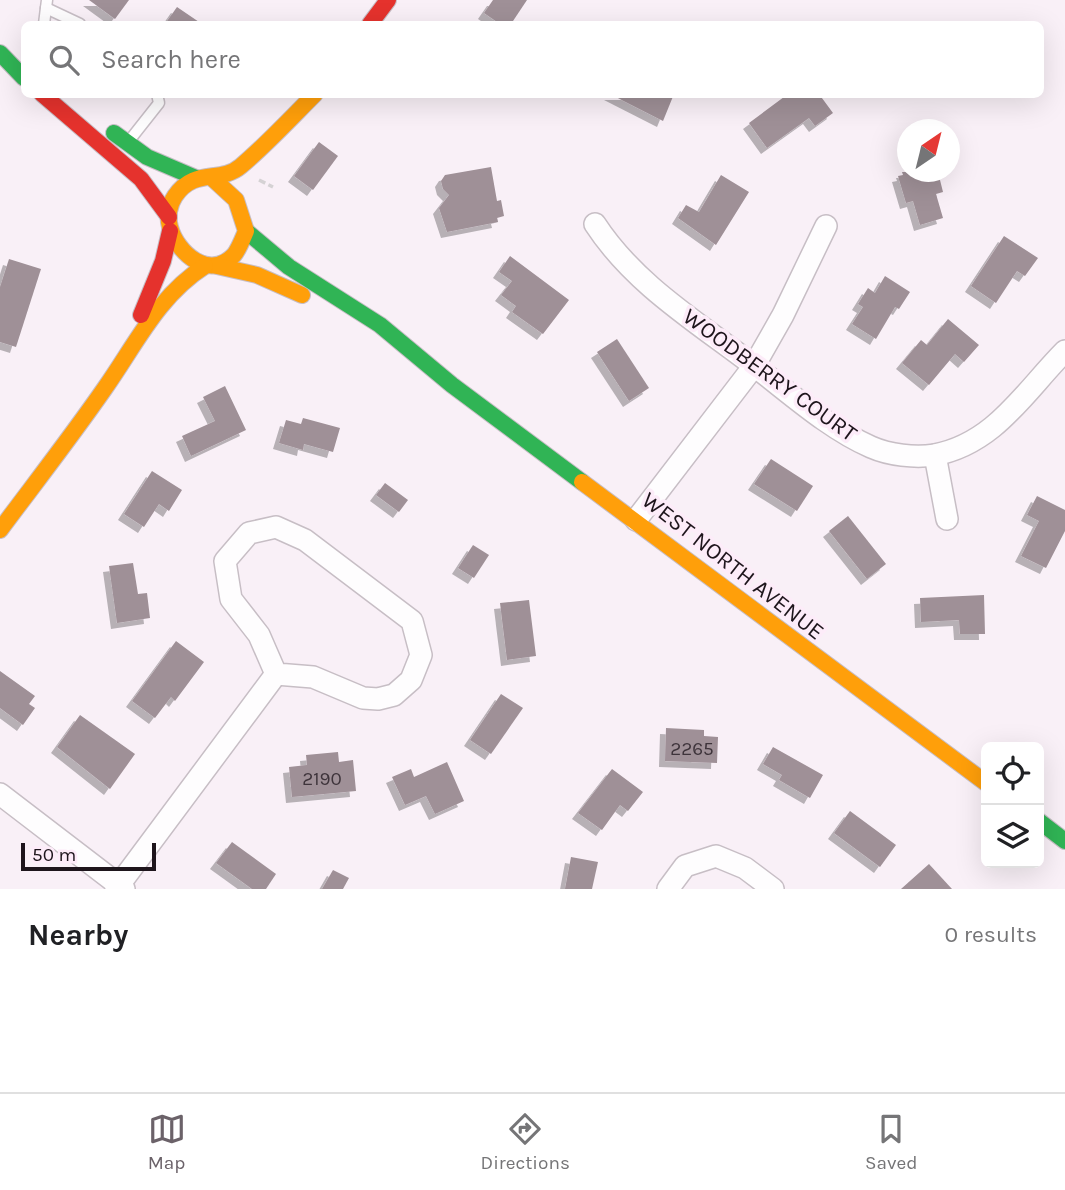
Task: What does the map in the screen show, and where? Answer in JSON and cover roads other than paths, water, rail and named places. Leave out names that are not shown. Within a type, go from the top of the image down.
[{"type":"main road","points":[[372,21],[388,0]]},
{"type":"main road","points":[[0,45],[21,60]]},
{"type":"main road","points":[[0,53],[21,75]]},
{"type":"main road","points":[[47,98],[141,179],[170,224],[180,251],[211,266]]},
{"type":"main road","points":[[70,98],[147,157],[203,177],[230,191],[245,224]]},
{"type":"main road","points":[[122,361],[163,261],[174,196],[181,186],[203,177],[226,175],[239,168],[311,98]]},
{"type":"main road","points":[[261,171],[299,112]]},
{"type":"main road","points":[[0,530],[178,284],[211,266],[231,259],[245,224],[250,194]]},
{"type":"main road","name":"WEST NORTH AVENUE","points":[[245,224],[275,259],[311,279],[391,333],[452,385],[981,779]]},
{"type":"main road","name":"WEST NORTH AVENUE","points":[[211,266],[257,275],[295,290],[452,385]]},
{"type":"main road","points":[[1044,825],[1065,841]]},
{"type":"street","name":"WOODBERRY COURT","points":[[595,224],[608,245],[633,271],[754,366],[838,427],[873,448],[899,455],[935,454],[985,434],[1011,412],[1065,351]]},
{"type":"street","points":[[636,520],[754,366],[783,315],[826,226]]},
{"type":"street","points":[[935,454],[947,519]]},
{"type":"street","points":[[276,527],[305,540],[412,621],[421,655],[411,680],[394,695],[378,699],[363,698],[313,677],[276,674],[259,635],[231,599],[225,561],[249,533],[276,527]]},
{"type":"street","points":[[0,794],[120,888],[276,674]]},
{"type":"street","points":[[668,889],[685,866],[716,856],[744,868],[773,889]]},
{"type":"lane","points":[[46,4],[75,21]]},
{"type":"lane","points":[[127,143],[159,103],[158,98]]}]
